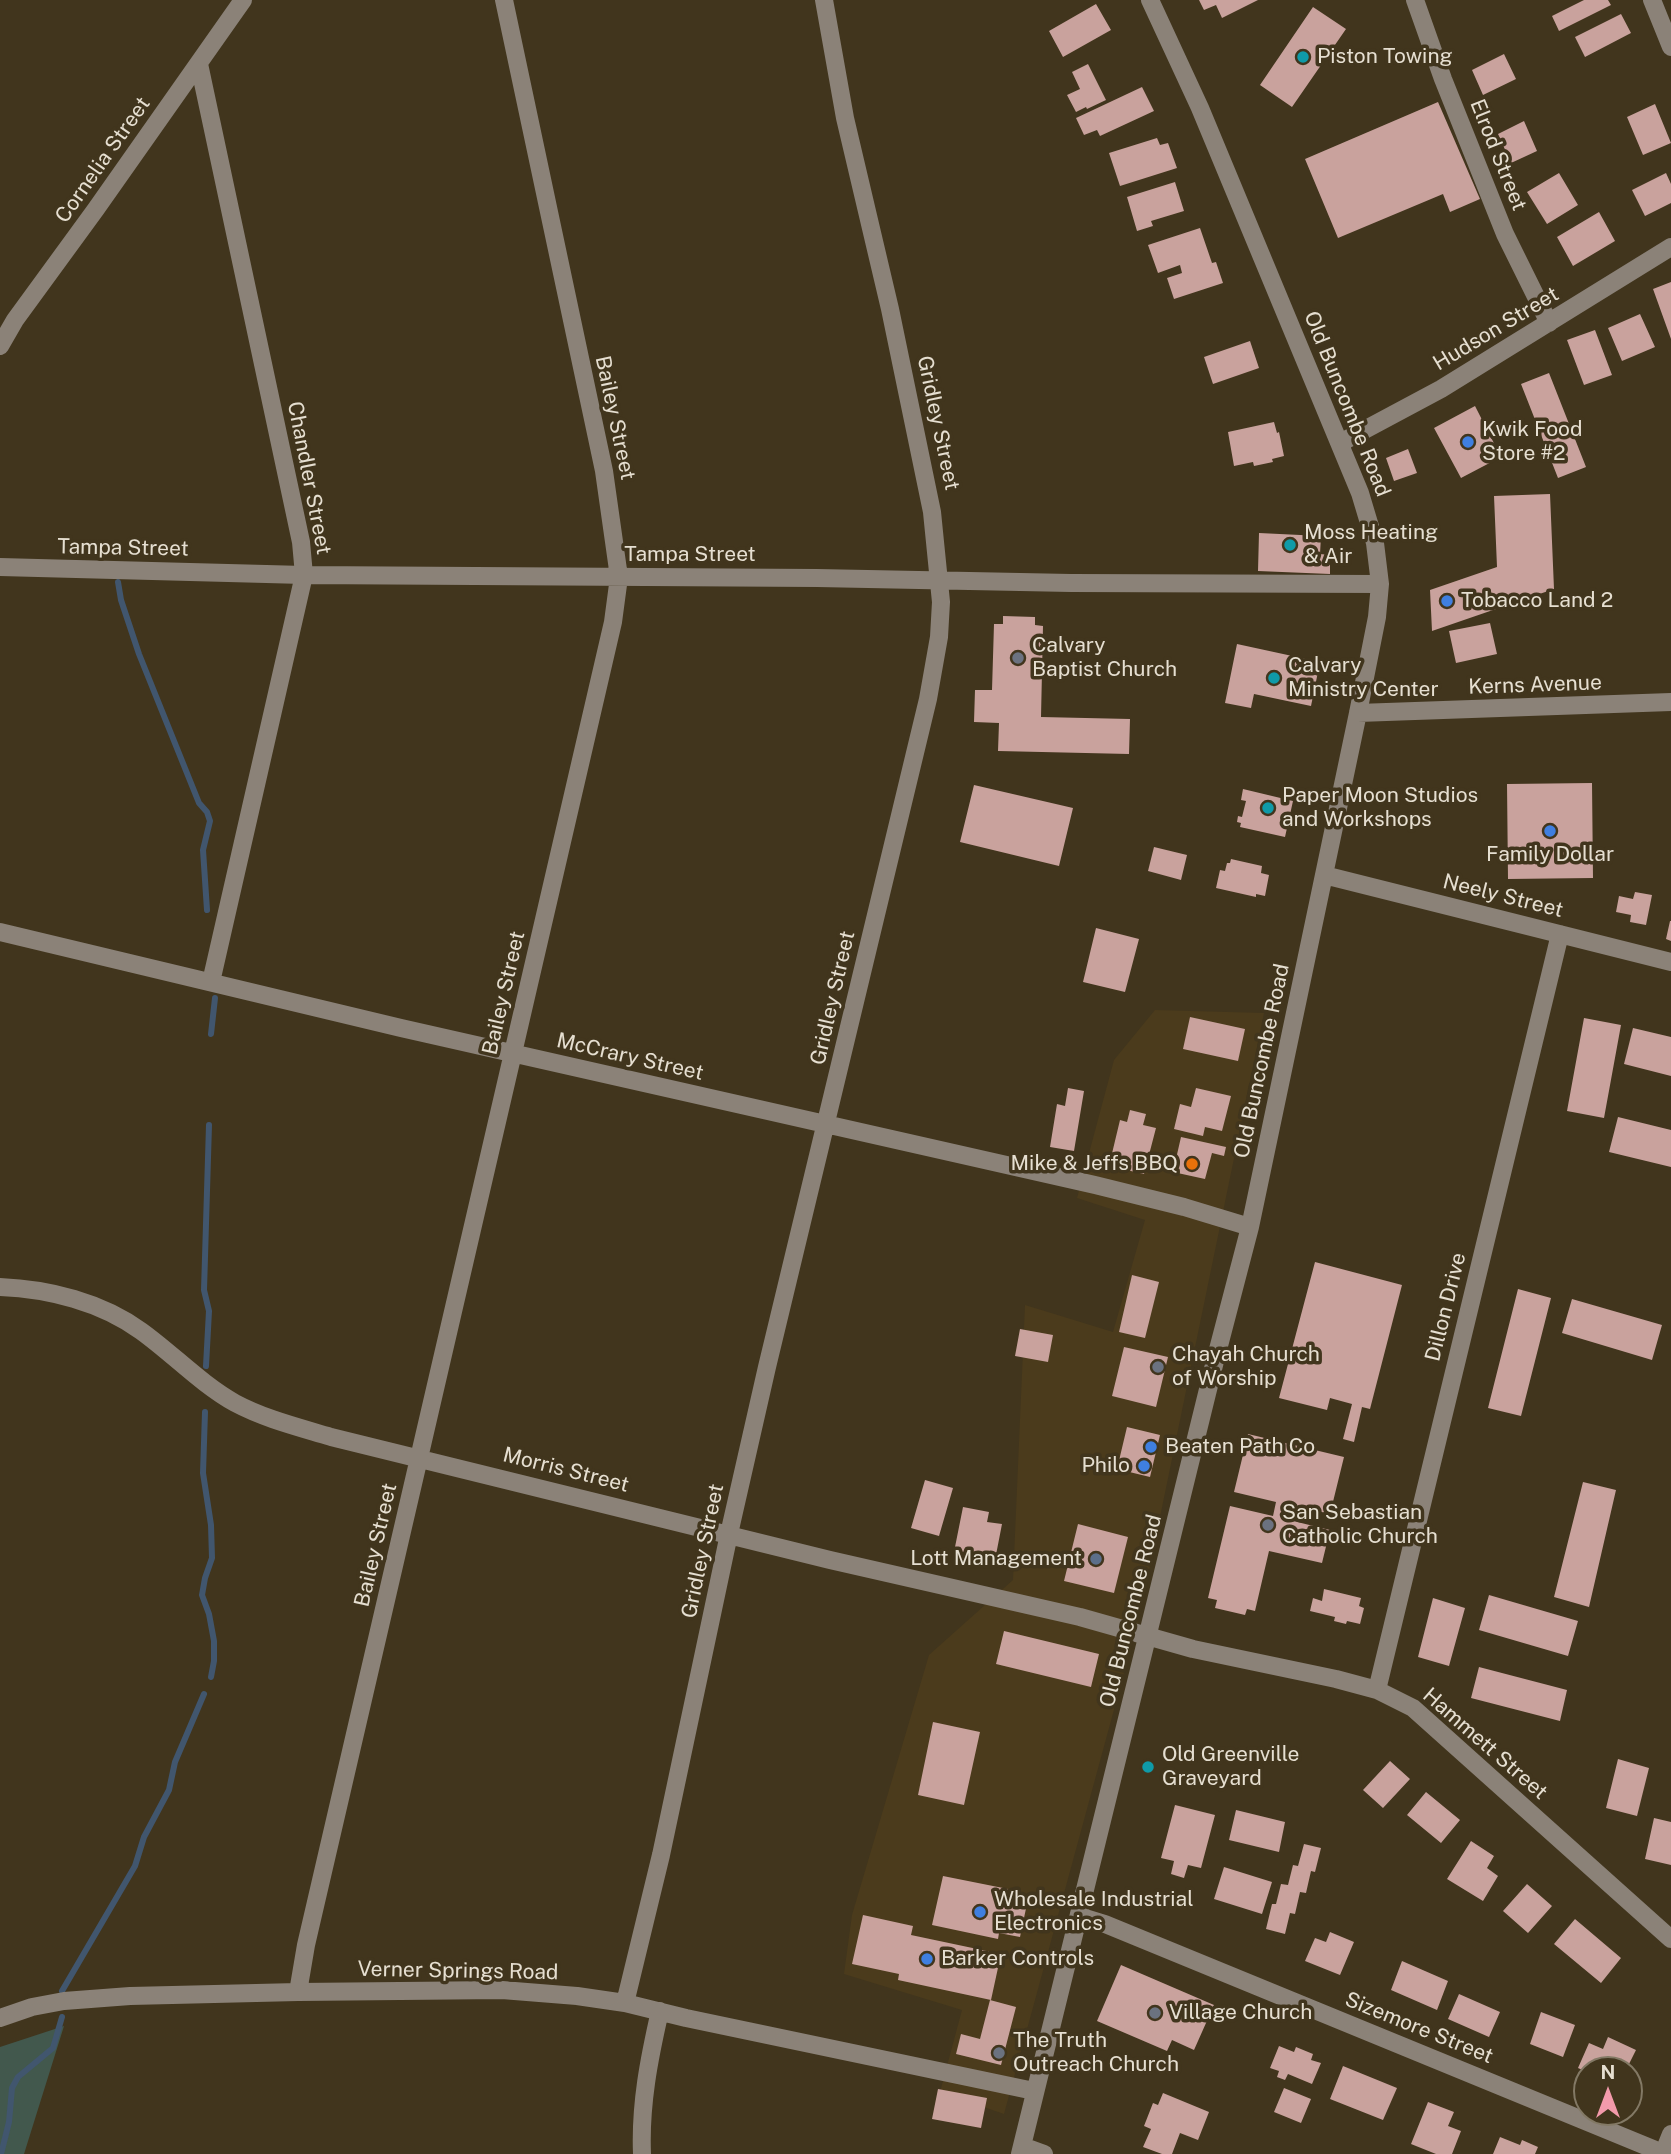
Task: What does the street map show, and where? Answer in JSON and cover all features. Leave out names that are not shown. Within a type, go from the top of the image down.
[{"type":"street","name":"Cornelia Street","points":[[0,346],[15,320],[243,0]]},
{"type":"street","name":"Bailey Street","points":[[298,1992],[306,1945],[613,622],[619,577],[604,471],[505,0]]},
{"type":"street","name":"Gridley Street","points":[[625,2003],[661,1855],[729,1534],[928,698],[939,637],[942,602],[926,476],[845,118],[824,0]]},
{"type":"street","name":"Old Buncombe Road","points":[[1021,2150],[1250,1227],[1358,713],[1377,617],[1380,584],[1371,526],[1360,493],[1200,108],[1150,0]]},
{"type":"street","name":"Elrod Street","points":[[1415,0],[1443,79],[1505,234],[1549,323]]},
{"type":"street","points":[[1652,0],[1671,47]]},
{"type":"street","name":"Chandler Street","points":[[199,64],[301,542],[304,575],[211,982]]},
{"type":"street","name":"Hudson Street","points":[[1340,443],[1441,389],[1671,247]]},
{"type":"street","name":"Tampa Street","points":[[0,567],[304,575],[1380,584]]},
{"type":"street","name":"Kerns Avenue","points":[[1358,713],[1671,702]]},
{"type":"street","name":"Neely Street","points":[[1324,875],[1671,961]]},
{"type":"street","name":"McCrary Street","points":[[0,932],[512,1054],[1095,1185],[1250,1227]]},
{"type":"street","name":"Dillon Drive","points":[[1377,1690],[1560,934]]},
{"type":"street","name":"Morris Street","points":[[0,1287],[68,1297],[114,1315],[140,1330],[233,1402],[270,1419],[331,1437],[830,1560],[1080,1617],[1149,1636]]},
{"type":"street","name":"Hammett Street","points":[[1149,1636],[1193,1649],[1377,1690],[1413,1708],[1671,1940]]},
{"type":"street","name":"Sizemore Street","points":[[1079,1916],[1105,1924],[1663,2153]]},
{"type":"street","name":"Verner Springs Road","points":[[0,2018],[32,2007],[64,2001],[130,1996],[502,1990],[625,2003],[1034,2091]]},
{"type":"street","points":[[642,2154],[641,2131],[646,2075],[660,2011]]},
{"type":"street","points":[[1663,2153],[1671,2134]]},
{"type":"street","points":[[1021,2150],[1044,2154]]},
{"type":"shaded area","points":[[1155,1010],[1264,1013],[1140,1614],[1004,2114],[940,2092],[962,2010],[844,1974],[852,1915],[929,1655],[1013,1580],[1025,1305],[1113,1332],[1145,1220],[1077,1198],[1114,1060]]},
{"type":"green space","points":[[64,2026],[24,2154],[0,2154],[0,2047]]},
{"type":"building","points":[[1199,0],[1258,0],[1222,18],[1216,5],[1204,10]]},
{"type":"building","points":[[1584,0],[1608,0],[1611,5],[1559,31],[1552,16]]},
{"type":"building","points":[[1096,4],[1111,30],[1063,57],[1049,31]]},
{"type":"building","name":"Piston Towing","points":[[1313,7],[1346,29],[1292,107],[1260,85]]},
{"type":"building","points":[[1621,14],[1631,33],[1585,57],[1575,37]]},
{"type":"building","points":[[1504,54],[1516,79],[1483,95],[1472,70]]},
{"type":"building","points":[[1088,64],[1106,100],[1076,112],[1067,95],[1080,89],[1072,72]]},
{"type":"building","points":[[1142,87],[1154,111],[1100,136],[1097,130],[1084,135],[1076,118]]},
{"type":"building","points":[[1438,102],[1480,199],[1450,212],[1443,194],[1338,238],[1305,159]]},
{"type":"building","points":[[1655,104],[1671,143],[1643,155],[1627,117]]},
{"type":"building","points":[[1524,121],[1537,151],[1511,163],[1498,134]]},
{"type":"building","points":[[1157,138],[1160,145],[1168,143],[1177,168],[1120,186],[1109,153]]},
{"type":"building","points":[[1559,173],[1578,205],[1547,224],[1527,192]]},
{"type":"building","points":[[1666,173],[1671,184],[1671,203],[1645,216],[1632,190]]},
{"type":"building","points":[[1175,182],[1184,211],[1151,221],[1153,226],[1137,231],[1127,197]]},
{"type":"building","points":[[1599,212],[1615,241],[1573,266],[1557,237]]},
{"type":"building","points":[[1200,228],[1212,263],[1216,262],[1223,283],[1174,299],[1167,278],[1182,273],[1180,265],[1158,273],[1148,245]]},
{"type":"building","points":[[1671,282],[1671,339],[1653,289]]},
{"type":"building","points":[[1640,314],[1655,347],[1622,361],[1608,328]]},
{"type":"building","points":[[1595,330],[1612,375],[1584,385],[1567,340]]},
{"type":"building","points":[[1250,341],[1259,368],[1213,384],[1204,357]]},
{"type":"building","points":[[1549,373],[1586,467],[1558,478],[1521,384]]},
{"type":"building","name":"Kwik Food Store #2","points":[[1475,406],[1501,457],[1461,478],[1434,428]]},
{"type":"building","points":[[1274,422],[1284,456],[1272,459],[1273,462],[1254,466],[1253,462],[1234,466],[1228,432]]},
{"type":"building","points":[[1408,449],[1417,473],[1394,481],[1386,458]]},
{"type":"building","points":[[1550,494],[1554,589],[1432,631],[1430,590],[1497,567],[1494,496]]},
{"type":"building","name":"Moss Heating & Air","points":[[1259,533],[1321,536],[1320,554],[1330,555],[1330,574],[1258,571]]},
{"type":"building","name":"Calvary Baptist Church","points":[[1003,616],[1035,617],[1035,625],[1043,626],[1041,717],[1130,719],[1129,754],[998,751],[999,723],[974,722],[975,690],[992,690],[994,624],[1003,624]]},
{"type":"building","points":[[1490,623],[1497,654],[1456,663],[1449,631]]},
{"type":"building","name":"Calvary Ministry Center","points":[[1237,644],[1320,662],[1311,706],[1254,694],[1251,708],[1225,703]]},
{"type":"building","name":"Family Dollar","points":[[1592,783],[1593,878],[1508,879],[1507,784]]},
{"type":"building","points":[[974,785],[1073,808],[1059,866],[960,842]]},
{"type":"building","name":"Paper Moon Studios and Workshops","points":[[1243,789],[1293,801],[1285,837],[1240,827],[1238,816],[1242,817],[1246,801],[1241,800]]},
{"type":"building","points":[[1154,847],[1187,855],[1181,880],[1148,871]]},
{"type":"building","points":[[1231,859],[1262,866],[1261,873],[1269,875],[1265,896],[1256,894],[1256,897],[1216,888],[1220,870],[1225,871]]},
{"type":"building","points":[[1635,892],[1652,895],[1646,925],[1630,922],[1631,915],[1616,912],[1619,896],[1633,899]]},
{"type":"building","points":[[1671,921],[1671,941],[1666,939]]},
{"type":"building","points":[[1096,928],[1139,939],[1125,992],[1083,982]]},
{"type":"building","points":[[1190,1017],[1245,1029],[1238,1061],[1183,1049]]},
{"type":"building","points":[[1584,1018],[1621,1025],[1604,1118],[1567,1111]]},
{"type":"building","points":[[1633,1028],[1671,1037],[1671,1076],[1624,1064]]},
{"type":"building","points":[[1068,1088],[1084,1091],[1074,1151],[1050,1147],[1057,1104],[1065,1106]]},
{"type":"building","points":[[1196,1088],[1231,1096],[1222,1131],[1205,1127],[1203,1136],[1174,1129],[1180,1104],[1191,1107]]},
{"type":"building","points":[[1130,1110],[1146,1114],[1143,1125],[1156,1128],[1144,1174],[1109,1166],[1120,1120],[1127,1122]]},
{"type":"building","points":[[1618,1117],[1671,1130],[1671,1167],[1609,1152]]},
{"type":"building","name":"Mike & Jeffs BBQ","points":[[1181,1137],[1226,1147],[1224,1156],[1212,1153],[1205,1179],[1173,1172]]},
{"type":"building","points":[[1315,1262],[1402,1285],[1370,1409],[1362,1407],[1354,1442],[1343,1439],[1352,1404],[1330,1398],[1327,1410],[1279,1398]]},
{"type":"building","points":[[1132,1275],[1159,1282],[1145,1338],[1119,1332]]},
{"type":"building","points":[[1518,1289],[1551,1298],[1521,1416],[1488,1408]]},
{"type":"building","points":[[1572,1299],[1662,1325],[1652,1360],[1562,1333]]},
{"type":"building","points":[[1020,1329],[1053,1335],[1048,1362],[1015,1356]]},
{"type":"building","points":[[1124,1347],[1168,1357],[1156,1407],[1112,1396]]},
{"type":"building","points":[[1127,1427],[1160,1435],[1150,1477],[1117,1469]]},
{"type":"building","name":"San Sebastian Catholic Church","points":[[1248,1434],[1344,1457],[1330,1514],[1293,1505],[1289,1520],[1330,1530],[1322,1563],[1269,1551],[1255,1611],[1247,1609],[1245,1615],[1215,1608],[1217,1600],[1208,1598],[1230,1506],[1273,1516],[1276,1502],[1234,1492]]},
{"type":"building","points":[[925,1480],[953,1488],[939,1536],[911,1528]]},
{"type":"building","points":[[1583,1482],[1616,1490],[1589,1607],[1554,1597]]},
{"type":"building","points":[[963,1507],[989,1512],[987,1522],[1002,1524],[995,1560],[954,1552]]},
{"type":"building","name":"Lott Management","points":[[1078,1524],[1128,1537],[1114,1593],[1064,1581]]},
{"type":"building","points":[[1324,1589],[1361,1598],[1359,1606],[1364,1608],[1360,1624],[1334,1621],[1335,1617],[1310,1611],[1313,1598],[1322,1601]]},
{"type":"building","points":[[1489,1595],[1578,1621],[1568,1656],[1479,1630]]},
{"type":"building","points":[[1433,1598],[1465,1608],[1449,1666],[1418,1657]]},
{"type":"building","points":[[1004,1631],[1099,1654],[1091,1687],[996,1664]]},
{"type":"building","points":[[1479,1667],[1567,1690],[1560,1721],[1471,1698]]},
{"type":"building","points":[[933,1722],[980,1732],[964,1805],[918,1795]]},
{"type":"building","points":[[1618,1759],[1649,1768],[1637,1816],[1606,1808]]},
{"type":"building","points":[[1390,1761],[1410,1779],[1383,1808],[1363,1790]]},
{"type":"building","points":[[1426,1792],[1460,1820],[1441,1843],[1407,1815]]},
{"type":"building","points":[[1175,1805],[1215,1815],[1201,1868],[1188,1865],[1184,1878],[1171,1874],[1174,1861],[1161,1858]]},
{"type":"building","points":[[1236,1810],[1285,1822],[1279,1852],[1229,1840]]},
{"type":"building","points":[[1654,1818],[1671,1822],[1671,1865],[1645,1859]]},
{"type":"building","points":[[1471,1841],[1494,1856],[1487,1868],[1498,1876],[1483,1901],[1447,1879]]},
{"type":"building","points":[[1304,1844],[1321,1848],[1315,1872],[1311,1871],[1306,1893],[1300,1892],[1295,1914],[1290,1913],[1285,1934],[1266,1929],[1272,1904],[1276,1904],[1281,1884],[1288,1885],[1293,1865],[1298,1866]]},
{"type":"building","points":[[1224,1867],[1272,1882],[1262,1914],[1214,1899]]},
{"type":"building","name":"Wholesale Industrial Electronics","points":[[943,1876],[1008,1889],[1007,1894],[1028,1899],[1020,1937],[999,1933],[998,1939],[932,1925]]},
{"type":"building","points":[[1527,1884],[1552,1906],[1528,1933],[1503,1911]]},
{"type":"building","name":"Barker Controls","points":[[863,1915],[913,1926],[911,1935],[1001,1954],[991,2000],[898,1980],[899,1974],[852,1964]]},
{"type":"building","points":[[1575,1919],[1621,1958],[1601,1983],[1554,1944]]},
{"type":"building","points":[[1330,1932],[1354,1942],[1340,1975],[1305,1961],[1315,1938],[1326,1942]]},
{"type":"building","points":[[1402,1961],[1448,1981],[1437,2010],[1391,1990]]},
{"type":"building","name":"Village Church","points":[[1121,1965],[1214,2005],[1194,2050],[1172,2040],[1167,2051],[1097,2021]]},
{"type":"building","points":[[1459,1994],[1500,2012],[1489,2037],[1448,2019]]},
{"type":"building","points":[[990,2000],[1016,2007],[1001,2065],[956,2054],[961,2034],[980,2039]]},
{"type":"building","points":[[1541,2012],[1575,2025],[1563,2057],[1530,2044]]},
{"type":"building","points":[[1608,2037],[1636,2050],[1633,2056],[1583,2056],[1589,2043],[1603,2049]]},
{"type":"building","points":[[1279,2046],[1294,2052],[1296,2047],[1313,2054],[1311,2060],[1321,2063],[1312,2084],[1288,2074],[1285,2080],[1277,2077],[1279,2071],[1270,2068]]},
{"type":"building","points":[[1343,2066],[1397,2088],[1383,2120],[1330,2099]]},
{"type":"building","points":[[1284,2088],[1311,2099],[1301,2123],[1274,2112]]},
{"type":"building","points":[[938,2089],[987,2098],[981,2128],[932,2119]]},
{"type":"building","points":[[1163,2093],[1209,2112],[1198,2140],[1180,2133],[1172,2154],[1162,2154],[1143,2147],[1151,2129],[1144,2126],[1153,2103],[1158,2105]]},
{"type":"building","points":[[1428,2102],[1454,2112],[1448,2126],[1461,2131],[1452,2154],[1436,2154],[1411,2144]]},
{"type":"building","points":[[1500,2137],[1520,2145],[1522,2140],[1538,2147],[1535,2154],[1493,2154]]},
{"type":"waterway","points":[[118,582],[121,600],[139,654],[199,803],[207,812],[210,821],[203,850],[207,910]]},
{"type":"waterway","points":[[211,1034],[215,998]]},
{"type":"waterway","points":[[206,1366],[209,1311],[204,1290],[209,1125]]},
{"type":"waterway","points":[[205,1412],[203,1473],[211,1525],[212,1558],[202,1595],[214,1641],[211,1677]]},
{"type":"waterway","points":[[62,1991],[135,1866],[144,1837],[169,1790],[175,1762],[204,1694]]},
{"type":"waterway","points":[[1,2154],[9,2122],[12,2088],[18,2077],[53,2048],[62,2017]]},
{"type":"place","name":"Piston Towing","points":[[1303,57]]},
{"type":"place","name":"Kwik Food Store #2","points":[[1468,442]]},
{"type":"place","name":"Moss Heating & Air","points":[[1290,545]]},
{"type":"place","name":"Tobacco Land 2","points":[[1447,601]]},
{"type":"place","name":"Calvary Baptist Church","points":[[1018,658]]},
{"type":"place","name":"Calvary Ministry Center","points":[[1274,678]]},
{"type":"place","name":"Paper Moon Studios and Workshops","points":[[1268,808]]},
{"type":"place","name":"Family Dollar","points":[[1550,831]]},
{"type":"place","name":"Mike & Jeffs BBQ","points":[[1192,1164]]},
{"type":"place","name":"Chayah Church of Worship","points":[[1158,1367]]},
{"type":"place","name":"Beaten Path Co","points":[[1151,1447]]},
{"type":"place","name":"Philo","points":[[1144,1466]]},
{"type":"place","name":"San Sebastian Catholic Church","points":[[1268,1525]]},
{"type":"place","name":"Lott Management","points":[[1096,1559]]},
{"type":"place","name":"Old Greenville Graveyard","points":[[1148,1767]]},
{"type":"place","name":"Wholesale Industrial Electronics","points":[[980,1912]]},
{"type":"place","name":"Barker Controls","points":[[927,1959]]},
{"type":"place","name":"Village Church","points":[[1155,2013]]},
{"type":"place","name":"The Truth Outreach Church","points":[[999,2053]]}]
